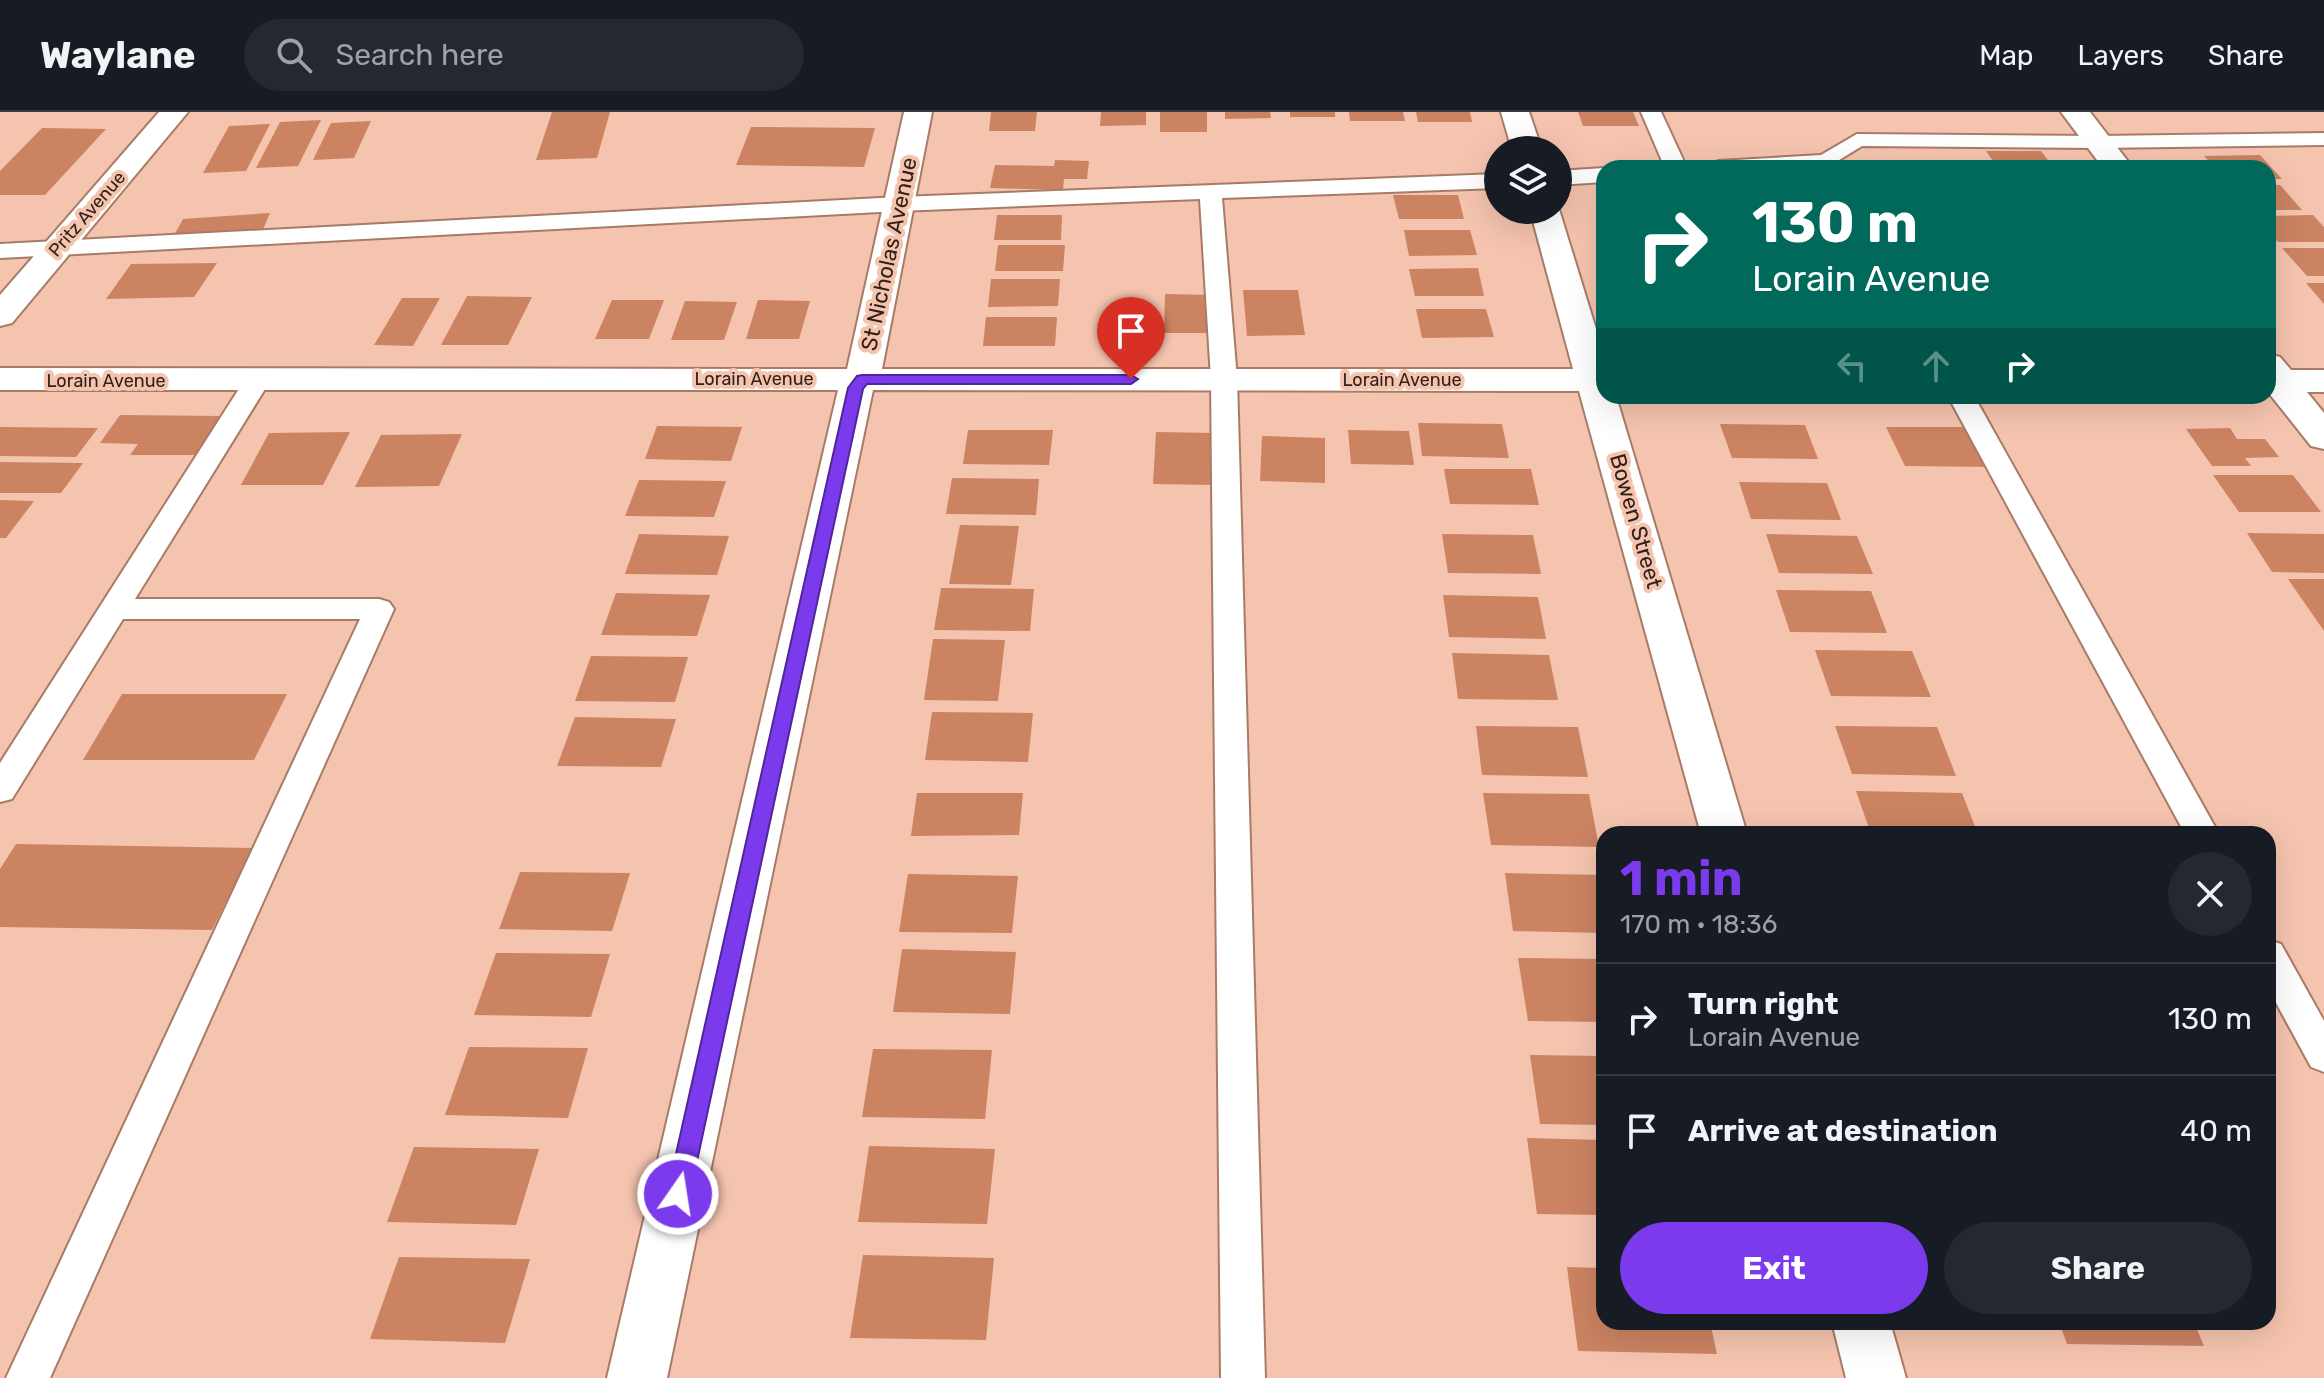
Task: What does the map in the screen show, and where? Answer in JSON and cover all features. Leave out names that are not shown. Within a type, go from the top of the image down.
[{"type":"street","name":"Pritz Avenue","points":[[0,316],[174,112]]},
{"type":"street","name":"St Nicholas Avenue","points":[[637,1378],[856,388],[862,379],[918,112]]},
{"type":"street","points":[[1515,112],[1523,136]]},
{"type":"street","points":[[2075,112],[2112,160]]},
{"type":"street","name":"Bowen Street","points":[[1549,224],[1596,371]]},
{"type":"street","points":[[2276,375],[2324,381]]},
{"type":"street","name":"Lorain Avenue","points":[[0,379],[1596,380]]},
{"type":"street","points":[[2276,380],[2324,438]]},
{"type":"street","name":"Bowen Street","points":[[1605,404],[1722,826]]},
{"type":"street","points":[[1863,1330],[1876,1378]]},
{"type":"lane","points":[[1651,112],[1672,160]]},
{"type":"lane","points":[[1834,160],[1857,140],[2098,142],[2324,139]]},
{"type":"lane","points":[[1572,177],[1596,176]]},
{"type":"lane","points":[[0,251],[899,204],[1484,182]]},
{"type":"lane","points":[[1211,194],[1224,379],[1243,1378]]},
{"type":"lane","points":[[0,790],[257,381]]},
{"type":"lane","points":[[1965,404],[2198,826]]},
{"type":"lane","points":[[28,1378],[379,609],[114,609]]},
{"type":"lane","points":[[2276,969],[2324,1056]]},
{"type":"building","points":[[552,112],[610,112],[597,158],[536,160]]},
{"type":"building","points":[[991,112],[1037,112],[1035,131],[989,131]]},
{"type":"building","points":[[1101,112],[1146,112],[1146,125],[1100,126]]},
{"type":"building","points":[[1160,112],[1207,112],[1207,132],[1160,132]]},
{"type":"building","points":[[1225,112],[1270,112],[1271,118],[1225,119]]},
{"type":"building","points":[[1290,112],[1335,112],[1335,117],[1290,117]]},
{"type":"building","points":[[1349,112],[1403,112],[1405,121],[1350,121]]},
{"type":"building","points":[[1416,112],[1470,112],[1472,122],[1418,122]]},
{"type":"building","points":[[1578,112],[1633,112],[1639,126],[1583,126]]},
{"type":"building","points":[[321,120],[298,166],[256,168],[280,122]]},
{"type":"building","points":[[371,121],[354,158],[313,160],[331,123]]},
{"type":"building","points":[[270,124],[246,171],[203,173],[229,126]]},
{"type":"building","points":[[751,127],[875,128],[864,167],[736,165]]},
{"type":"building","points":[[42,128],[106,129],[45,195],[0,195],[0,171]]},
{"type":"building","points":[[1986,151],[2041,151],[2048,160],[1992,160]]},
{"type":"building","points":[[2260,155],[2265,160],[2208,160],[2204,156]]},
{"type":"building","points":[[1055,160],[1089,161],[1087,179],[1064,179],[1063,190],[990,188],[995,165],[1054,166]]},
{"type":"building","points":[[2276,185],[2280,185],[2302,210],[2276,210]]},
{"type":"building","points":[[1393,195],[1458,195],[1464,219],[1399,219]]},
{"type":"building","points":[[270,213],[261,234],[172,239],[183,219]]},
{"type":"building","points":[[997,215],[1062,215],[1061,240],[994,240]]},
{"type":"building","points":[[2313,215],[2324,227],[2324,242],[2278,242],[2276,216]]},
{"type":"building","points":[[1404,230],[1470,230],[1477,255],[1409,256]]},
{"type":"building","points":[[998,245],[1065,245],[1063,271],[995,271]]},
{"type":"building","points":[[2282,248],[2324,248],[2324,276],[2307,276]]},
{"type":"building","points":[[217,263],[194,297],[106,299],[131,264]]},
{"type":"building","points":[[1478,268],[1484,296],[1415,296],[1409,269]]},
{"type":"building","points":[[991,279],[1060,279],[1058,306],[988,307]]},
{"type":"building","points":[[2306,283],[2324,283],[2324,304]]},
{"type":"building","points":[[1243,290],[1298,290],[1305,335],[1247,336]]},
{"type":"building","points":[[1165,294],[1216,295],[1217,333],[1164,333]]},
{"type":"building","points":[[467,296],[532,297],[508,345],[441,345]]},
{"type":"building","points":[[402,298],[440,298],[413,346],[374,345]]},
{"type":"building","points":[[612,300],[664,300],[649,339],[595,339]]},
{"type":"building","points":[[758,300],[810,301],[799,339],[746,339]]},
{"type":"building","points":[[685,301],[737,302],[724,340],[671,340]]},
{"type":"building","points":[[1416,309],[1486,309],[1494,337],[1422,338]]},
{"type":"building","points":[[986,317],[1057,317],[1055,346],[983,346]]},
{"type":"building","points":[[120,415],[222,416],[196,455],[130,455],[138,444],[100,443]]},
{"type":"building","points":[[1418,423],[1502,424],[1509,458],[1422,456]]},
{"type":"building","points":[[1720,424],[1805,425],[1818,459],[1732,458]]},
{"type":"building","points":[[657,426],[742,427],[731,461],[645,459]]},
{"type":"building","points":[[0,427],[98,428],[76,457],[0,456]]},
{"type":"building","points":[[1886,427],[1972,427],[1994,467],[1905,466]]},
{"type":"building","points":[[2230,428],[2237,439],[2265,439],[2279,457],[2245,458],[2251,466],[2212,466],[2186,429]]},
{"type":"building","points":[[968,430],[1053,430],[1049,465],[963,464]]},
{"type":"building","points":[[1348,430],[1409,431],[1414,465],[1351,464]]},
{"type":"building","points":[[350,432],[323,485],[241,485],[269,433]]},
{"type":"building","points":[[1156,432],[1213,433],[1212,485],[1153,484]]},
{"type":"building","points":[[462,434],[439,486],[355,487],[381,435]]},
{"type":"building","points":[[1262,436],[1325,438],[1325,483],[1260,481]]},
{"type":"building","points":[[0,462],[83,463],[61,493],[0,493]]},
{"type":"building","points":[[1444,469],[1531,469],[1539,505],[1450,504]]},
{"type":"building","points":[[2213,475],[2293,475],[2321,512],[2239,512]]},
{"type":"building","points":[[952,478],[1039,479],[1036,515],[946,514]]},
{"type":"building","points":[[639,480],[726,481],[714,517],[625,516]]},
{"type":"building","points":[[1739,482],[1827,483],[1841,520],[1751,519]]},
{"type":"building","points":[[0,500],[34,501],[6,538],[0,538]]},
{"type":"building","points":[[960,525],[1019,526],[1011,585],[949,584]]},
{"type":"building","points":[[2247,533],[2324,534],[2324,573],[2272,572]]},
{"type":"building","points":[[639,534],[729,536],[717,575],[625,574]]},
{"type":"building","points":[[1442,534],[1533,535],[1541,574],[1448,573]]},
{"type":"building","points":[[1766,534],[1857,536],[1873,574],[1779,573]]},
{"type":"building","points":[[2288,579],[2324,579],[2324,631]]},
{"type":"building","points":[[941,588],[1034,589],[1030,631],[934,630]]},
{"type":"building","points":[[1776,590],[1871,591],[1887,633],[1790,632]]},
{"type":"building","points":[[616,593],[710,595],[697,636],[601,635]]},
{"type":"building","points":[[1443,595],[1538,597],[1546,639],[1449,637]]},
{"type":"building","points":[[933,639],[1005,640],[998,701],[924,700]]},
{"type":"building","points":[[1815,650],[1912,651],[1931,697],[1831,696]]},
{"type":"building","points":[[1452,653],[1549,655],[1558,700],[1458,699]]},
{"type":"building","points":[[591,656],[688,657],[675,702],[575,701]]},
{"type":"building","points":[[122,694],[287,694],[254,760],[83,760]]},
{"type":"building","points":[[932,712],[1033,713],[1028,762],[925,760]]},
{"type":"building","points":[[575,717],[676,719],[661,767],[557,766]]},
{"type":"building","points":[[1476,726],[1578,727],[1588,777],[1482,775]]},
{"type":"building","points":[[1835,726],[1937,727],[1956,776],[1852,774]]},
{"type":"building","points":[[1856,791],[1962,793],[1975,826],[1868,826]]},
{"type":"building","points":[[917,793],[1023,793],[1019,835],[911,836]]},
{"type":"building","points":[[1483,793],[1589,794],[1596,847],[1491,845]]},
{"type":"building","points":[[16,844],[253,848],[212,930],[0,927],[0,869]]},
{"type":"building","points":[[520,872],[630,873],[612,931],[499,929]]},
{"type":"building","points":[[1505,873],[1596,875],[1596,933],[1513,931]]},
{"type":"building","points":[[908,874],[1018,876],[1012,933],[899,932]]},
{"type":"building","points":[[902,949],[1016,952],[1010,1014],[893,1012]]},
{"type":"building","points":[[496,953],[610,954],[591,1017],[474,1015]]},
{"type":"building","points":[[1518,958],[1596,959],[1596,1022],[1528,1021]]},
{"type":"building","points":[[469,1047],[588,1048],[568,1118],[445,1115]]},
{"type":"building","points":[[873,1049],[992,1050],[985,1119],[862,1117]]},
{"type":"building","points":[[1530,1055],[1596,1056],[1596,1125],[1540,1124]]},
{"type":"building","points":[[1527,1138],[1596,1140],[1596,1215],[1537,1214]]},
{"type":"building","points":[[869,1146],[995,1149],[987,1224],[858,1222]]},
{"type":"building","points":[[414,1147],[539,1149],[516,1225],[387,1222]]},
{"type":"building","points":[[863,1255],[994,1258],[986,1340],[850,1338]]},
{"type":"building","points":[[399,1257],[530,1259],[505,1343],[370,1339]]},
{"type":"building","points":[[1567,1267],[1596,1268],[1596,1330],[1712,1330],[1717,1354],[1578,1351]]},
{"type":"building","points":[[2062,1330],[2197,1330],[2204,1346],[2067,1344]]},
{"type":"route","points":[[678,1194],[856,388],[862,379],[1131,379]]}]
